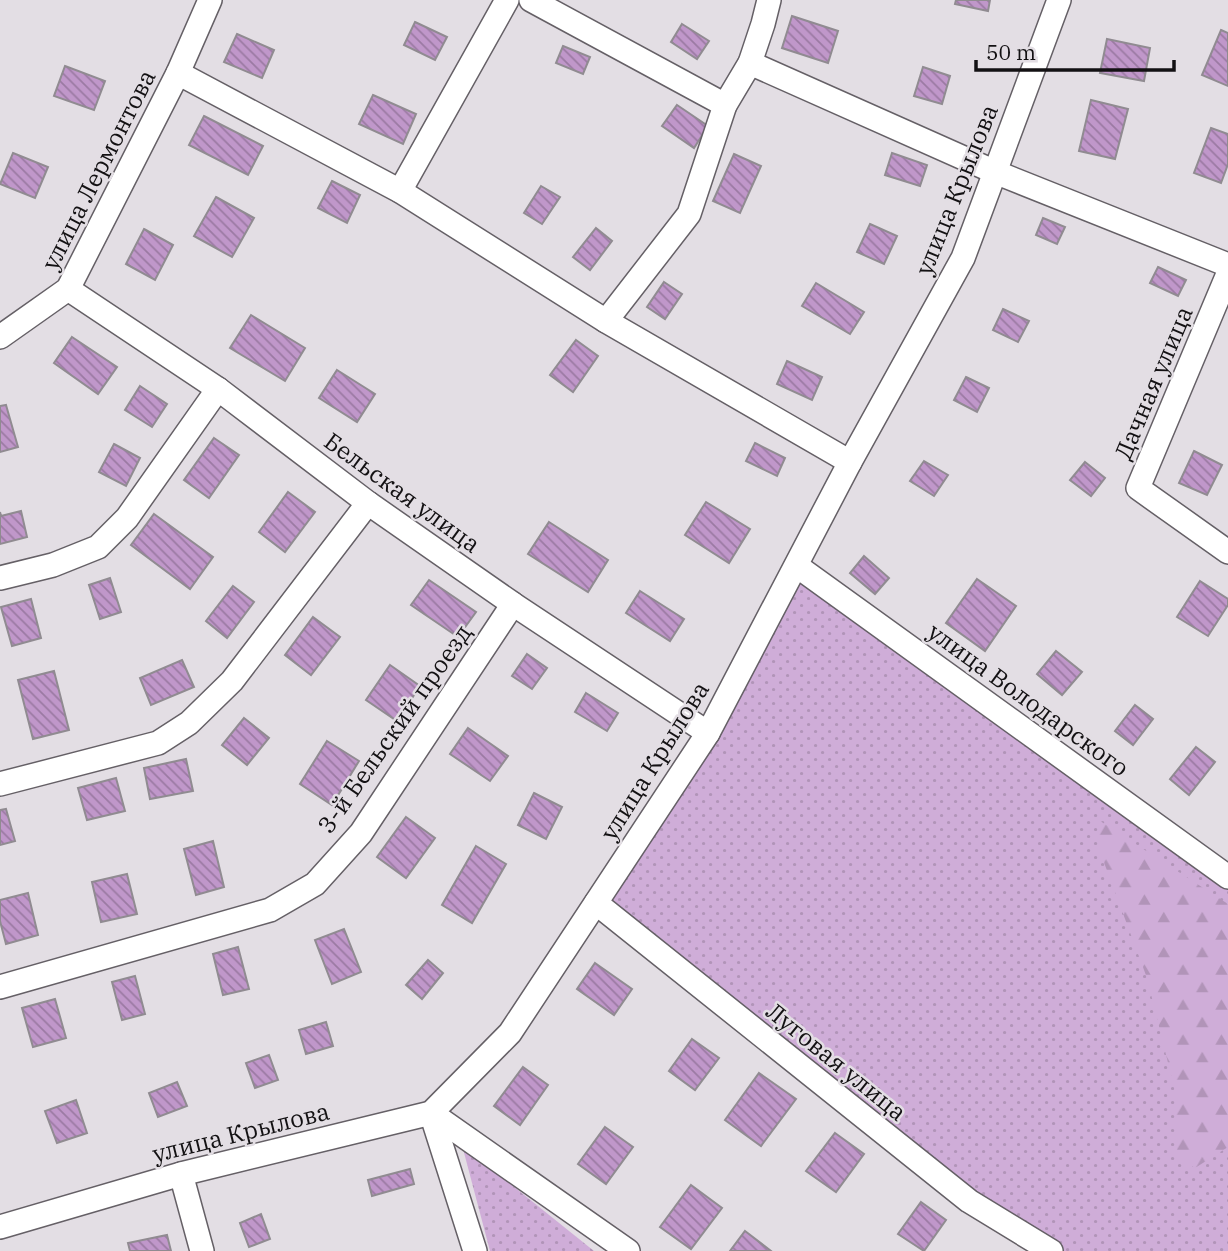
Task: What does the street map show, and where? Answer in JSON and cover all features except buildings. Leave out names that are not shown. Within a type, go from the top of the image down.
[{"type":"street","name":"улица Лермонтова","points":[[0,337],[68,289],[178,73],[210,0]]},
{"type":"street","points":[[400,191],[506,0]]},
{"type":"street","points":[[531,0],[725,105]]},
{"type":"street","points":[[606,321],[689,214],[725,105],[750,63],[769,0]]},
{"type":"street","name":"улица Крылова","points":[[0,1227],[181,1174],[431,1113],[510,1033],[708,733],[850,462],[963,258],[1059,0]]},
{"type":"street","points":[[750,63],[995,172],[1228,265]]},
{"type":"street","points":[[178,73],[400,191],[606,321],[850,462]]},
{"type":"street","name":"Дачная улица","points":[[1228,274],[1138,488],[1228,552]]},
{"type":"street","name":"Бельская улица","points":[[68,289],[218,388],[368,503],[513,604],[708,733]]},
{"type":"street","points":[[0,578],[53,565],[98,547],[127,518],[218,388]]},
{"type":"street","points":[[0,784],[158,743],[189,723],[232,681],[368,503]]},
{"type":"street","name":"улица Володарского","points":[[797,566],[1228,877]]},
{"type":"street","name":"3-й Бельский проезд","points":[[0,987],[270,910],[315,884],[360,833],[513,604]]},
{"type":"street","name":"Луговая улица","points":[[596,903],[969,1201],[1051,1251]]},
{"type":"street","points":[[431,1113],[475,1251]]},
{"type":"street","points":[[431,1113],[628,1251]]},
{"type":"street","points":[[181,1174],[202,1251]]},
{"type":"green space","points":[[797,566],[1228,877],[1228,1251],[1051,1251],[596,903]]},
{"type":"green space","points":[[1097,819],[1228,904],[1228,1147],[1195,1168],[1177,1157],[1175,1091],[1147,978],[1099,849]]},
{"type":"green space","points":[[462,1145],[594,1251],[490,1251]]}]
